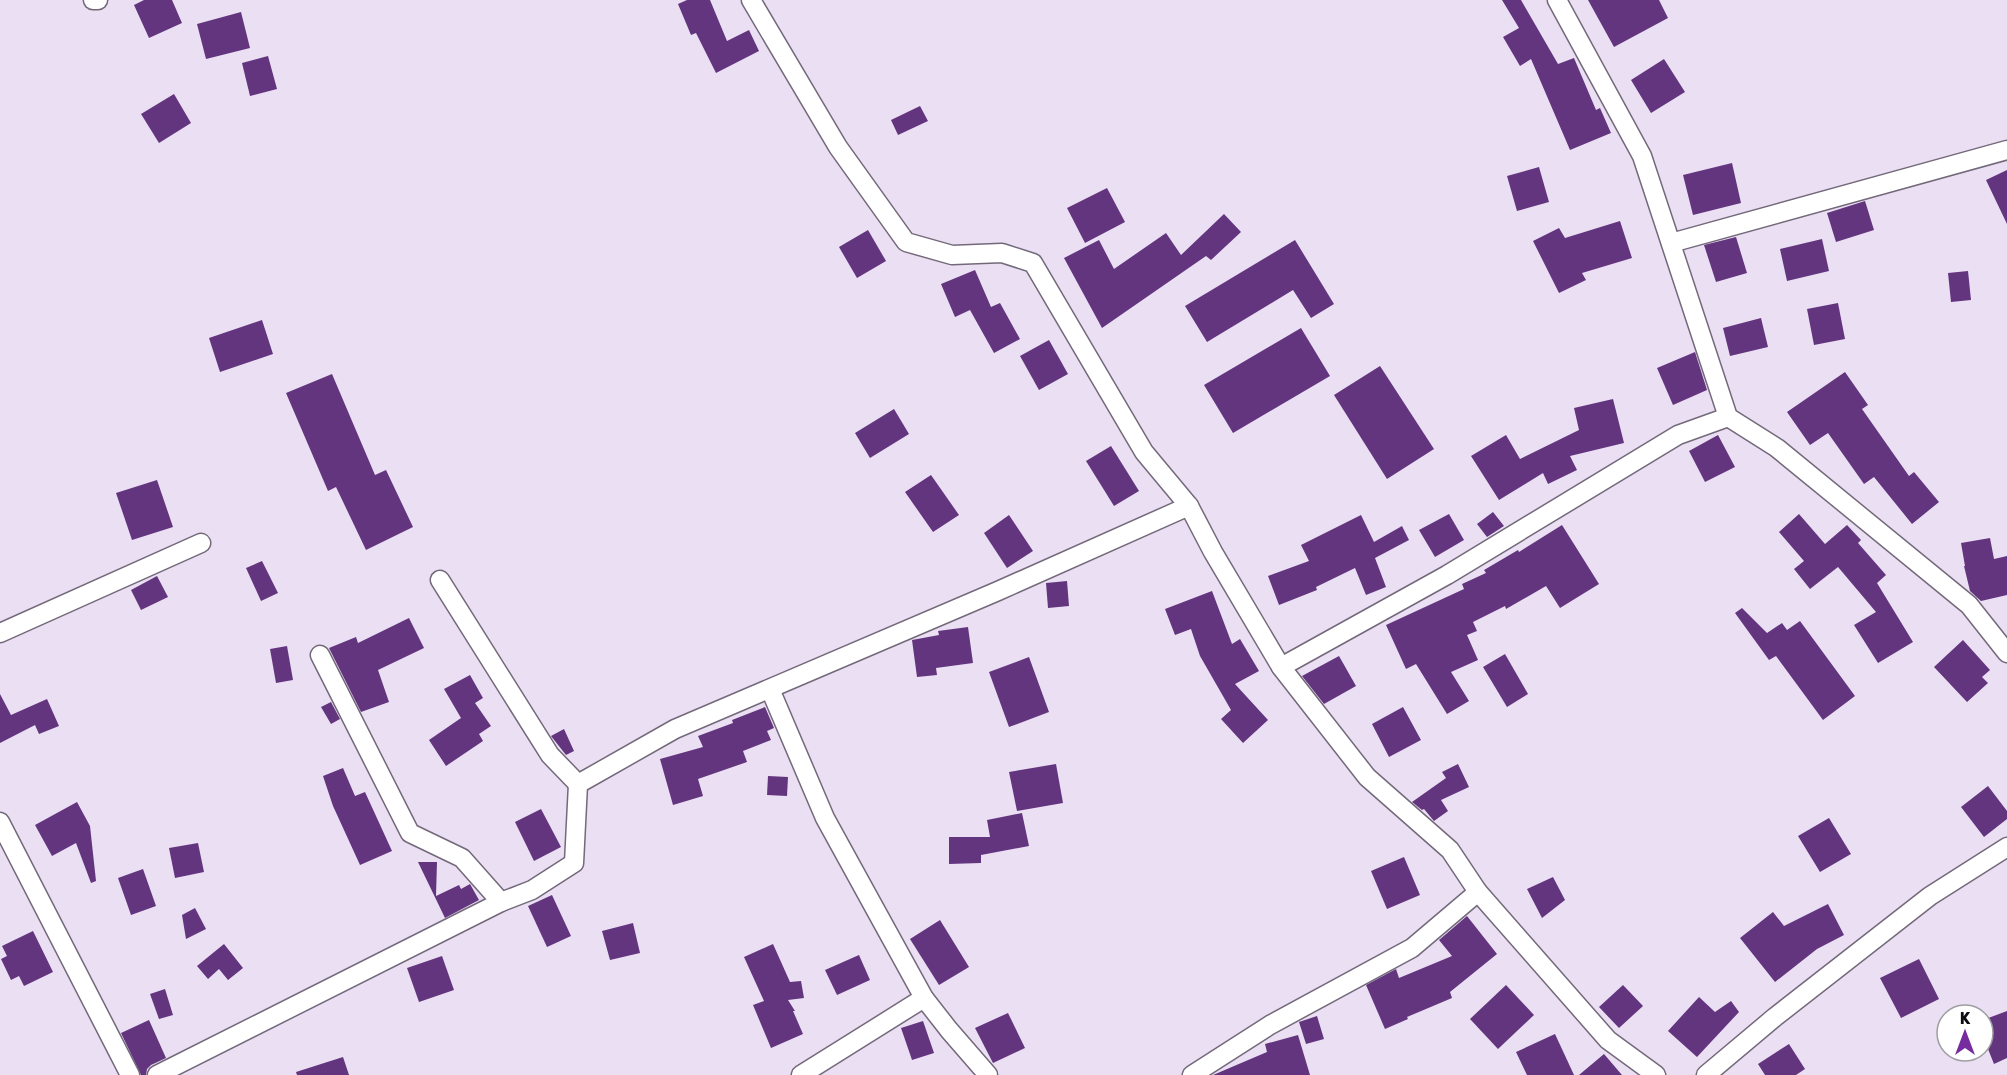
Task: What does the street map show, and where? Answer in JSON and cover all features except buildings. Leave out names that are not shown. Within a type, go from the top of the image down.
[{"type":"street","points":[[93,0],[98,0]]},
{"type":"street","points":[[751,0],[838,147],[906,242],[952,255],[1002,253],[1033,263],[1144,452],[1189,506],[1213,552],[1281,667],[1367,777],[1450,850],[1478,892],[1608,1040],[1656,1075]]},
{"type":"street","points":[[1557,0],[1642,156],[1728,417],[1777,448],[1968,605],[2007,653]]},
{"type":"street","points":[[1671,243],[2007,150]]},
{"type":"street","points":[[1281,667],[1447,575],[1678,435],[1728,417]]},
{"type":"street","points":[[578,784],[675,729],[1009,587],[1189,506]]},
{"type":"street","points":[[0,633],[201,543]]},
{"type":"street","points":[[157,1075],[501,902],[532,890],[574,863],[578,784],[549,755],[440,580]]},
{"type":"street","points":[[320,655],[410,833],[462,858],[501,902]]},
{"type":"street","points":[[770,689],[825,818],[924,998],[988,1075]]},
{"type":"street","points":[[0,822],[130,1075]]},
{"type":"street","points":[[1706,1075],[1774,1017],[1930,896],[2007,847]]},
{"type":"street","points":[[1192,1075],[1270,1025],[1412,948],[1478,892]]},
{"type":"street","points":[[801,1075],[924,998]]}]
